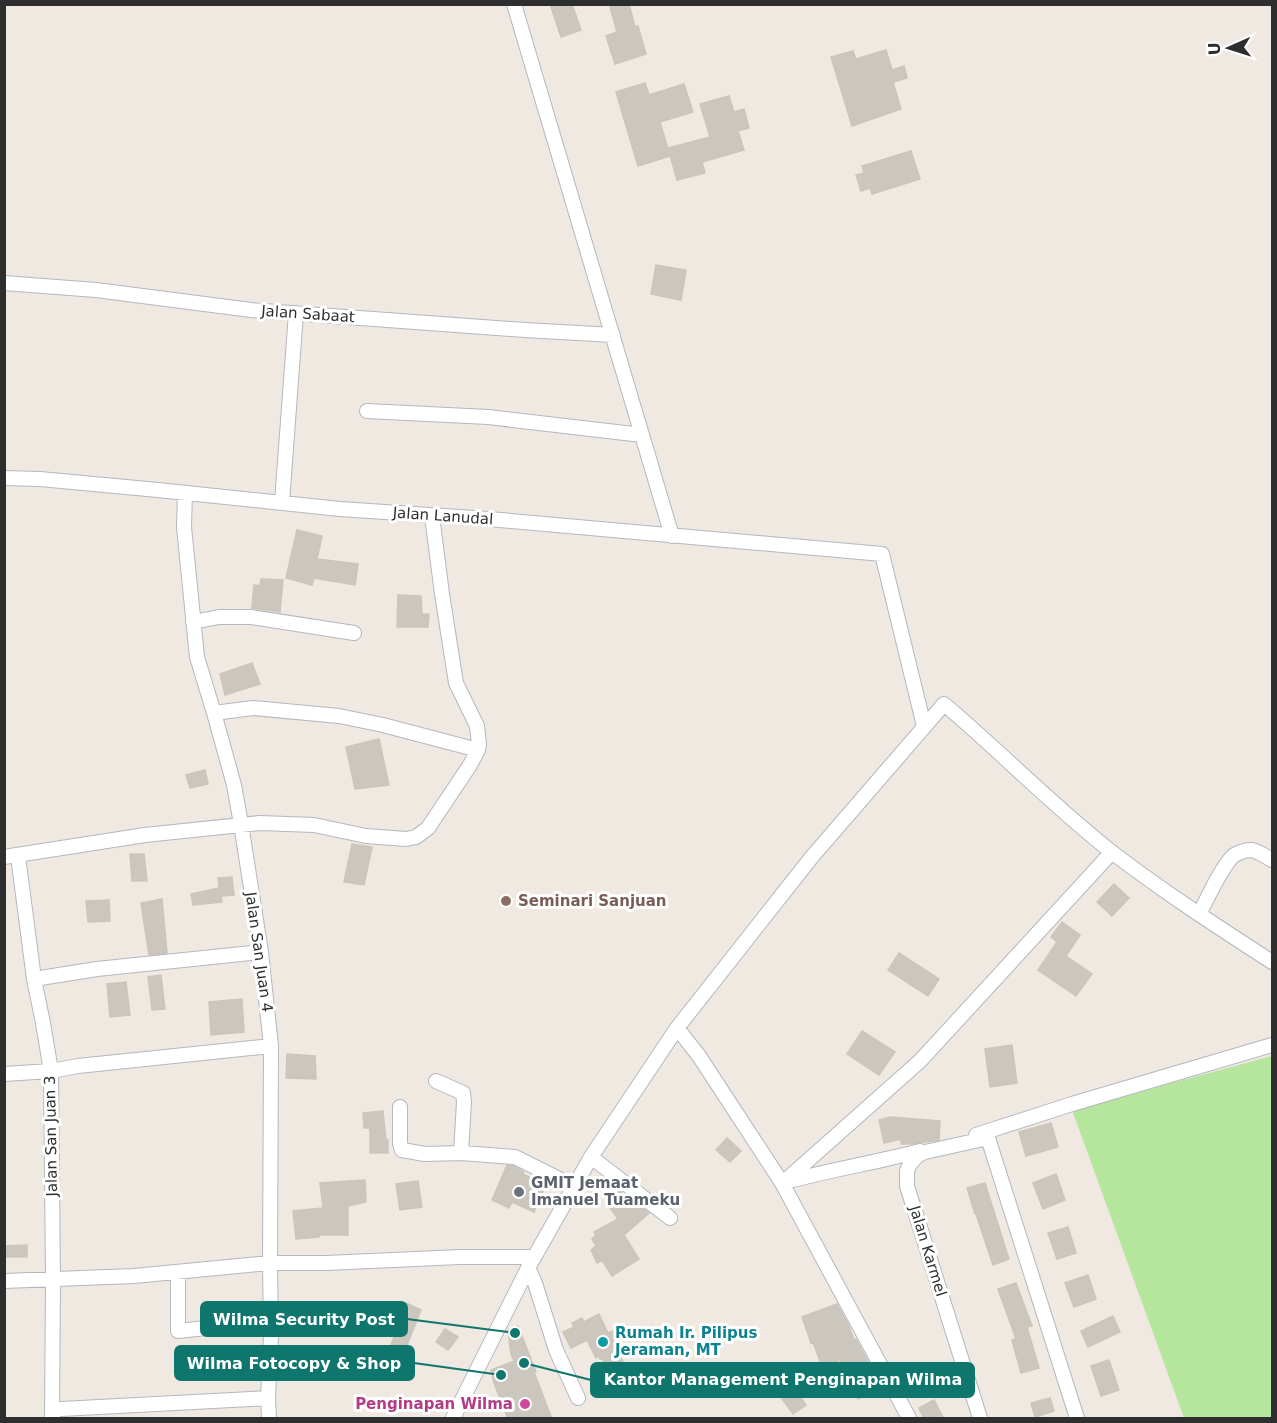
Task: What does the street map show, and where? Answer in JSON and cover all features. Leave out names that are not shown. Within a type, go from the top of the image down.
[{"type":"street","points":[[514,4],[672,536]]},
{"type":"street","name":"Jalan Sabaat","points":[[4,283],[96,290],[251,310],[613,335]]},
{"type":"street","points":[[282,502],[296,313]]},
{"type":"street","points":[[367,411],[488,417],[642,435]]},
{"type":"street","name":"Jalan Lanudal","points":[[4,478],[40,479],[340,509],[489,519],[882,554],[924,726]]},
{"type":"street","name":"Jalan San Juan 4","points":[[185,493],[184,527],[197,657],[234,785],[261,952],[271,1046],[269,1419]]},
{"type":"street","points":[[11,856],[83,844],[241,824],[302,824],[366,836],[413,839],[428,828],[478,750],[477,726],[456,683],[432,516]]},
{"type":"street","points":[[193,622],[219,617],[251,617],[354,633]]},
{"type":"street","points":[[453,1419],[531,1263],[573,1186],[677,1028],[811,858],[944,704],[1065,813],[1112,852],[1199,914],[1272,962]]},
{"type":"street","points":[[214,714],[253,708],[339,716],[478,750]]},
{"type":"street","points":[[1199,914],[1235,855],[1251,850],[1272,860]]},
{"type":"street","points":[[782,1184],[920,1061],[1112,852]]},
{"type":"street","name":"Jalan San Juan 3","points":[[11,856],[51,1071],[53,1416]]},
{"type":"street","points":[[34,979],[97,969],[261,952]]},
{"type":"street","points":[[677,1028],[699,1056],[782,1184],[909,1419]]},
{"type":"street","points":[[782,1184],[931,1148],[1272,1045]]},
{"type":"street","points":[[4,1074],[51,1071],[78,1066],[271,1046]]},
{"type":"street","points":[[436,1081],[463,1093],[461,1153]]},
{"type":"street","points":[[400,1107],[402,1150],[425,1154],[461,1153],[514,1157],[573,1186]]},
{"type":"street","name":"Jalan Karmel","points":[[980,1419],[907,1186],[908,1172],[914,1158],[925,1152],[988,1138],[1077,1419]]},
{"type":"street","points":[[591,1157],[670,1218]]},
{"type":"street","points":[[4,1281],[134,1276],[270,1263],[460,1257],[531,1263]]},
{"type":"street","points":[[531,1263],[556,1350],[578,1398]]},
{"type":"street","points":[[178,1272],[178,1331],[271,1321]]},
{"type":"street","points":[[53,1416],[56,1410],[61,1409],[268,1398]]},
{"type":"green space","points":[[1272,1056],[1272,1418],[1184,1418],[1072,1110]]},
{"type":"building","points":[[550,4],[572,4],[581,30],[561,37]]},
{"type":"building","points":[[617,4],[629,4],[646,54],[615,64],[606,36],[617,32],[610,7]]},
{"type":"building","points":[[886,50],[892,70],[904,66],[907,78],[893,82],[901,109],[852,126],[831,57],[853,51],[856,59]]},
{"type":"building","points":[[645,83],[649,95],[684,84],[693,112],[660,122],[670,156],[638,166],[616,92]]},
{"type":"building","points":[[729,96],[734,112],[744,109],[749,128],[738,131],[744,150],[702,162],[705,173],[677,180],[668,148],[710,137],[700,104]]},
{"type":"building","points":[[911,151],[920,179],[872,194],[870,188],[861,191],[856,175],[864,173],[862,166]]},
{"type":"building","points":[[656,265],[686,270],[681,300],[651,294]]},
{"type":"building","points":[[297,530],[322,536],[317,559],[358,564],[355,585],[314,578],[312,585],[286,578]]},
{"type":"building","points":[[261,579],[283,580],[280,612],[252,608],[254,585],[260,586]]},
{"type":"building","points":[[398,595],[421,596],[422,614],[429,614],[428,627],[397,627]]},
{"type":"building","points":[[252,663],[260,684],[225,695],[220,674]]},
{"type":"building","points":[[379,739],[389,785],[355,789],[346,747]]},
{"type":"building","points":[[205,770],[208,784],[190,788],[186,775]]},
{"type":"building","points":[[352,844],[372,847],[364,885],[344,882]]},
{"type":"building","points":[[130,854],[144,854],[147,881],[132,881]]},
{"type":"building","points":[[232,877],[234,895],[221,896],[222,902],[193,905],[191,894],[219,888],[218,878]]},
{"type":"building","points":[[1114,884],[1129,898],[1112,916],[1097,902]]},
{"type":"building","points":[[162,899],[167,953],[149,955],[141,903]]},
{"type":"building","points":[[109,900],[110,921],[88,922],[86,901]]},
{"type":"building","points":[[1062,922],[1080,935],[1066,956],[1092,974],[1076,996],[1038,970],[1057,942],[1051,937]]},
{"type":"building","points":[[899,953],[939,979],[928,996],[888,970]]},
{"type":"building","points":[[161,975],[165,1009],[152,1010],[148,977]]},
{"type":"building","points":[[126,982],[130,1015],[110,1017],[107,984]]},
{"type":"building","points":[[242,999],[244,1032],[211,1035],[209,1002]]},
{"type":"building","points":[[862,1031],[895,1052],[879,1075],[847,1054]]},
{"type":"building","points":[[1012,1045],[1017,1083],[990,1087],[985,1049]]},
{"type":"building","points":[[287,1054],[315,1056],[316,1079],[286,1078]]},
{"type":"building","points":[[383,1111],[388,1153],[370,1153],[370,1128],[364,1128],[363,1113]]},
{"type":"building","points":[[890,1117],[940,1121],[939,1140],[901,1144],[901,1139],[884,1143],[879,1120]]},
{"type":"building","points":[[1051,1123],[1058,1147],[1026,1156],[1019,1132]]},
{"type":"building","points":[[727,1138],[741,1151],[730,1162],[716,1150]]},
{"type":"building","name":"GMIT Jemaat Imanuel Tuameku","points":[[507,1165],[513,1166],[524,1172],[523,1174],[546,1185],[534,1212],[512,1202],[509,1208],[492,1200]]},
{"type":"building","points":[[1056,1174],[1065,1200],[1043,1209],[1033,1183]]},
{"type":"building","points":[[365,1180],[366,1202],[348,1206],[348,1235],[319,1235],[319,1237],[296,1239],[293,1211],[323,1208],[320,1183]]},
{"type":"building","points":[[418,1181],[422,1207],[400,1210],[396,1184]]},
{"type":"building","points":[[985,1183],[1009,1259],[993,1265],[967,1188]]},
{"type":"building","points":[[620,1191],[649,1213],[624,1235],[639,1259],[612,1276],[602,1260],[597,1263],[591,1250],[596,1246],[592,1239],[596,1235],[594,1232],[618,1219],[607,1203]]},
{"type":"building","points":[[1068,1227],[1076,1253],[1057,1259],[1048,1233]]},
{"type":"building","points":[[27,1245],[27,1257],[4,1257],[4,1246]]},
{"type":"building","points":[[1088,1275],[1096,1299],[1074,1307],[1065,1283]]},
{"type":"building","points":[[1016,1283],[1032,1326],[1027,1327],[1039,1368],[1021,1373],[1012,1340],[1016,1339],[998,1289]]},
{"type":"building","points":[[406,1303],[421,1310],[403,1355],[390,1348]]},
{"type":"building","points":[[837,1304],[854,1340],[856,1339],[882,1388],[858,1399],[840,1360],[822,1367],[802,1317]]},
{"type":"building","name":"Rumah Ir. Pilipus Jeraman, MT","points":[[599,1314],[608,1333],[613,1331],[618,1341],[616,1343],[619,1349],[617,1350],[623,1362],[607,1370],[602,1358],[600,1359],[599,1356],[596,1358],[587,1340],[571,1348],[563,1332],[574,1327],[572,1323],[582,1318],[584,1322]]},
{"type":"building","points":[[1113,1316],[1120,1332],[1088,1347],[1081,1331]]},
{"type":"building","points":[[518,1326],[552,1419],[508,1419],[494,1383],[491,1370],[514,1361],[508,1330]]},
{"type":"building","points":[[445,1329],[458,1337],[448,1350],[436,1342]]},
{"type":"building","points":[[1109,1360],[1119,1390],[1101,1396],[1091,1366]]},
{"type":"building","points":[[790,1382],[806,1405],[793,1414],[777,1392]]},
{"type":"building","points":[[1050,1398],[1054,1411],[1035,1417],[1031,1403]]},
{"type":"building","points":[[934,1400],[944,1419],[924,1419],[919,1408]]},
{"type":"place","name":"Seminari Sanjuan","points":[[506,901]]},
{"type":"place","name":"GMIT Jemaat Imanuel Tuameku","points":[[519,1192]]},
{"type":"place","name":"Wilma Security Post","points":[[515,1333]]},
{"type":"place","name":"Rumah Ir. Pilipus Jeraman, MT","points":[[603,1342]]},
{"type":"place","name":"Kantor Management Penginapan Wilma","points":[[524,1363]]},
{"type":"place","name":"Wilma Fotocopy & Shop","points":[[501,1375]]},
{"type":"place","name":"Penginapan Wilma","points":[[525,1404]]}]
